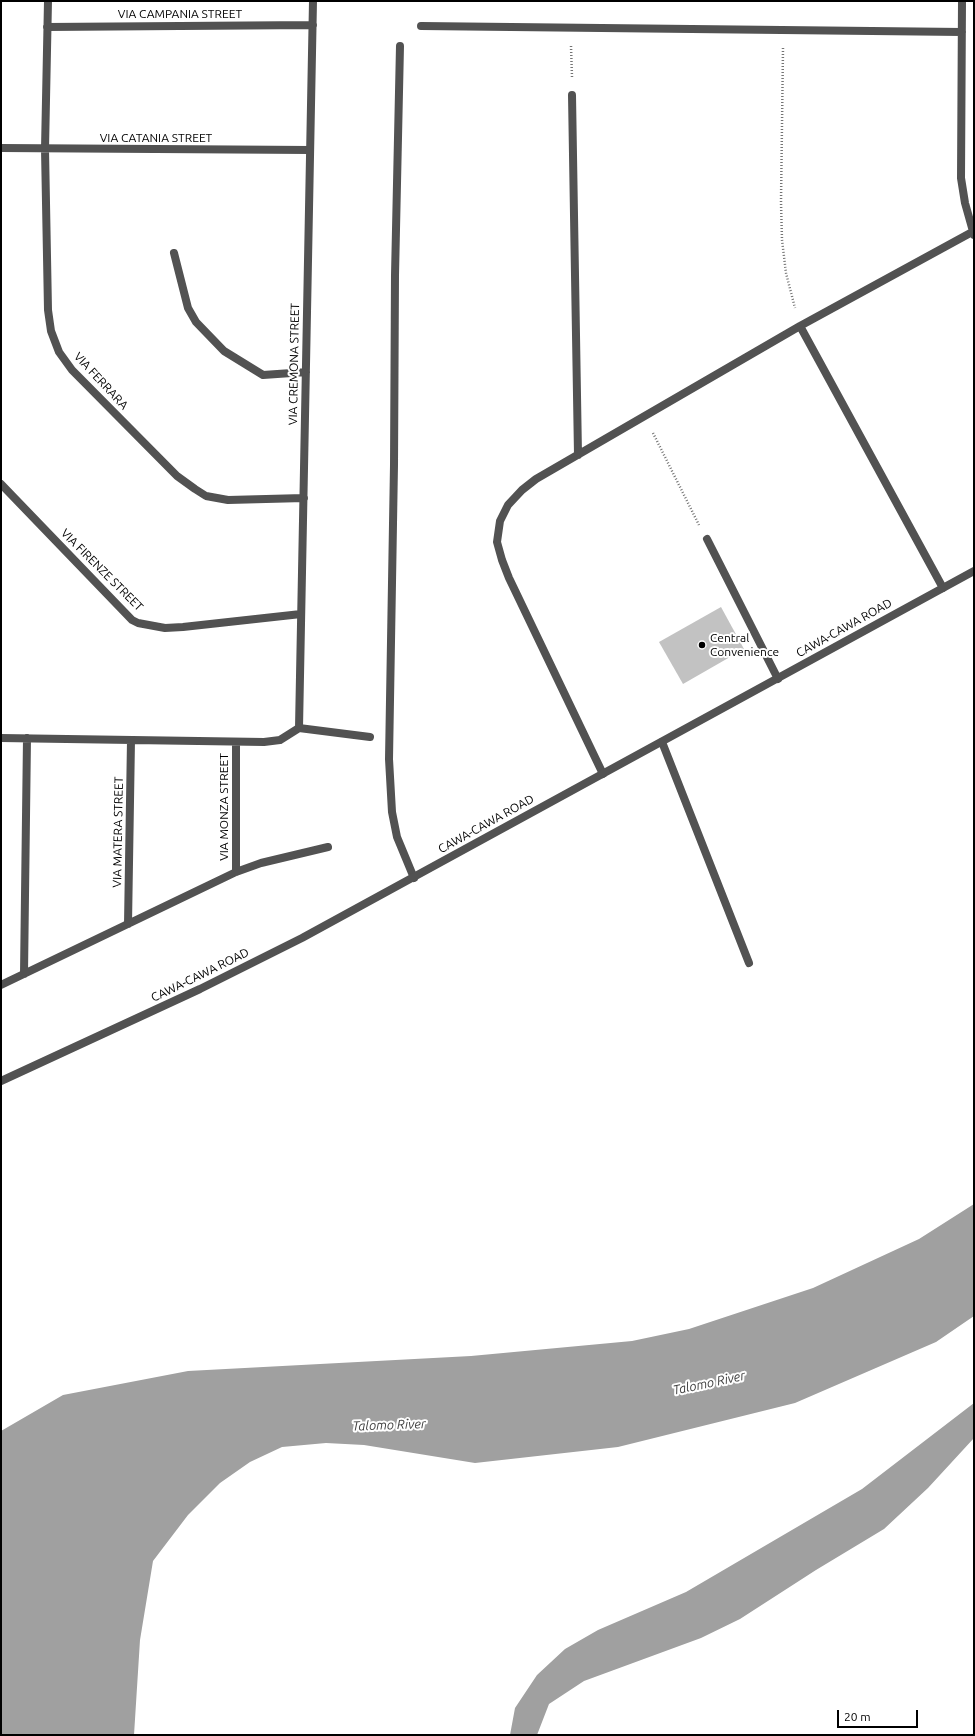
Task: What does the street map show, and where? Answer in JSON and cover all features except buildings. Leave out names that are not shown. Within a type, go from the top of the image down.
[{"type":"street","name":"VIA FERRARA","points":[[48,1],[45,149],[48,310],[51,331],[59,352],[72,370],[177,476],[206,496],[228,500],[304,498]]},
{"type":"street","name":"VIA CREMONA STREET","points":[[299,728],[313,1]]},
{"type":"street","points":[[603,774],[509,578],[497,542],[500,521],[508,505],[522,490],[536,479],[800,326],[973,232],[960,178],[962,1]]},
{"type":"street","name":"VIA CAMPANIA STREET","points":[[47,27],[313,25]]},
{"type":"street","points":[[421,26],[962,32]]},
{"type":"street","points":[[400,46],[395,275],[394,458],[389,759],[392,812],[396,837],[414,878]]},
{"type":"street","points":[[572,95],[578,455]]},
{"type":"street","name":"VIA CATANIA STREET","points":[[1,148],[310,150]]},
{"type":"street","points":[[174,253],[188,308],[196,322],[224,351],[263,375],[306,372]]},
{"type":"street","points":[[800,326],[943,588]]},
{"type":"street","name":"VIA FIRENZE STREET","points":[[1,484],[132,620],[138,623],[165,628],[301,614]]},
{"type":"street","points":[[707,539],[778,679]]},
{"type":"street","name":"CAWA-CAWA ROAD","points":[[1,1080],[200,989],[302,938],[974,571]]},
{"type":"street","points":[[1,738],[264,742],[280,740],[299,728],[370,737]]},
{"type":"street","points":[[24,974],[27,738]]},
{"type":"street","name":"VIA MATERA STREET","points":[[128,924],[131,740]]},
{"type":"street","name":"VIA MONZA STREET","points":[[236,742],[236,872]]},
{"type":"street","points":[[662,742],[749,963]]},
{"type":"street","points":[[1,985],[236,872],[261,862],[328,847]]},
{"type":"path","points":[[571,28],[572,95]]},
{"type":"path","points":[[783,30],[782,240],[786,273],[800,326]]},
{"type":"path","points":[[645,416],[707,539]]},
{"type":"water","name":"Talomo River","points":[[974,1204],[974,1316],[936,1342],[795,1403],[618,1447],[475,1463],[364,1445],[326,1443],[282,1447],[250,1462],[220,1483],[188,1515],[153,1561],[140,1640],[134,1735],[1,1735],[1,1431],[63,1395],[188,1371],[471,1356],[632,1341],[689,1329],[813,1288],[919,1239]]},
{"type":"water","points":[[974,1403],[974,1438],[928,1488],[884,1529],[816,1570],[740,1619],[701,1638],[584,1681],[549,1704],[537,1735],[510,1735],[515,1708],[537,1675],[565,1649],[598,1630],[686,1592],[862,1489]]},
{"type":"place","name":"Central Convenience","points":[[702,645]]}]
